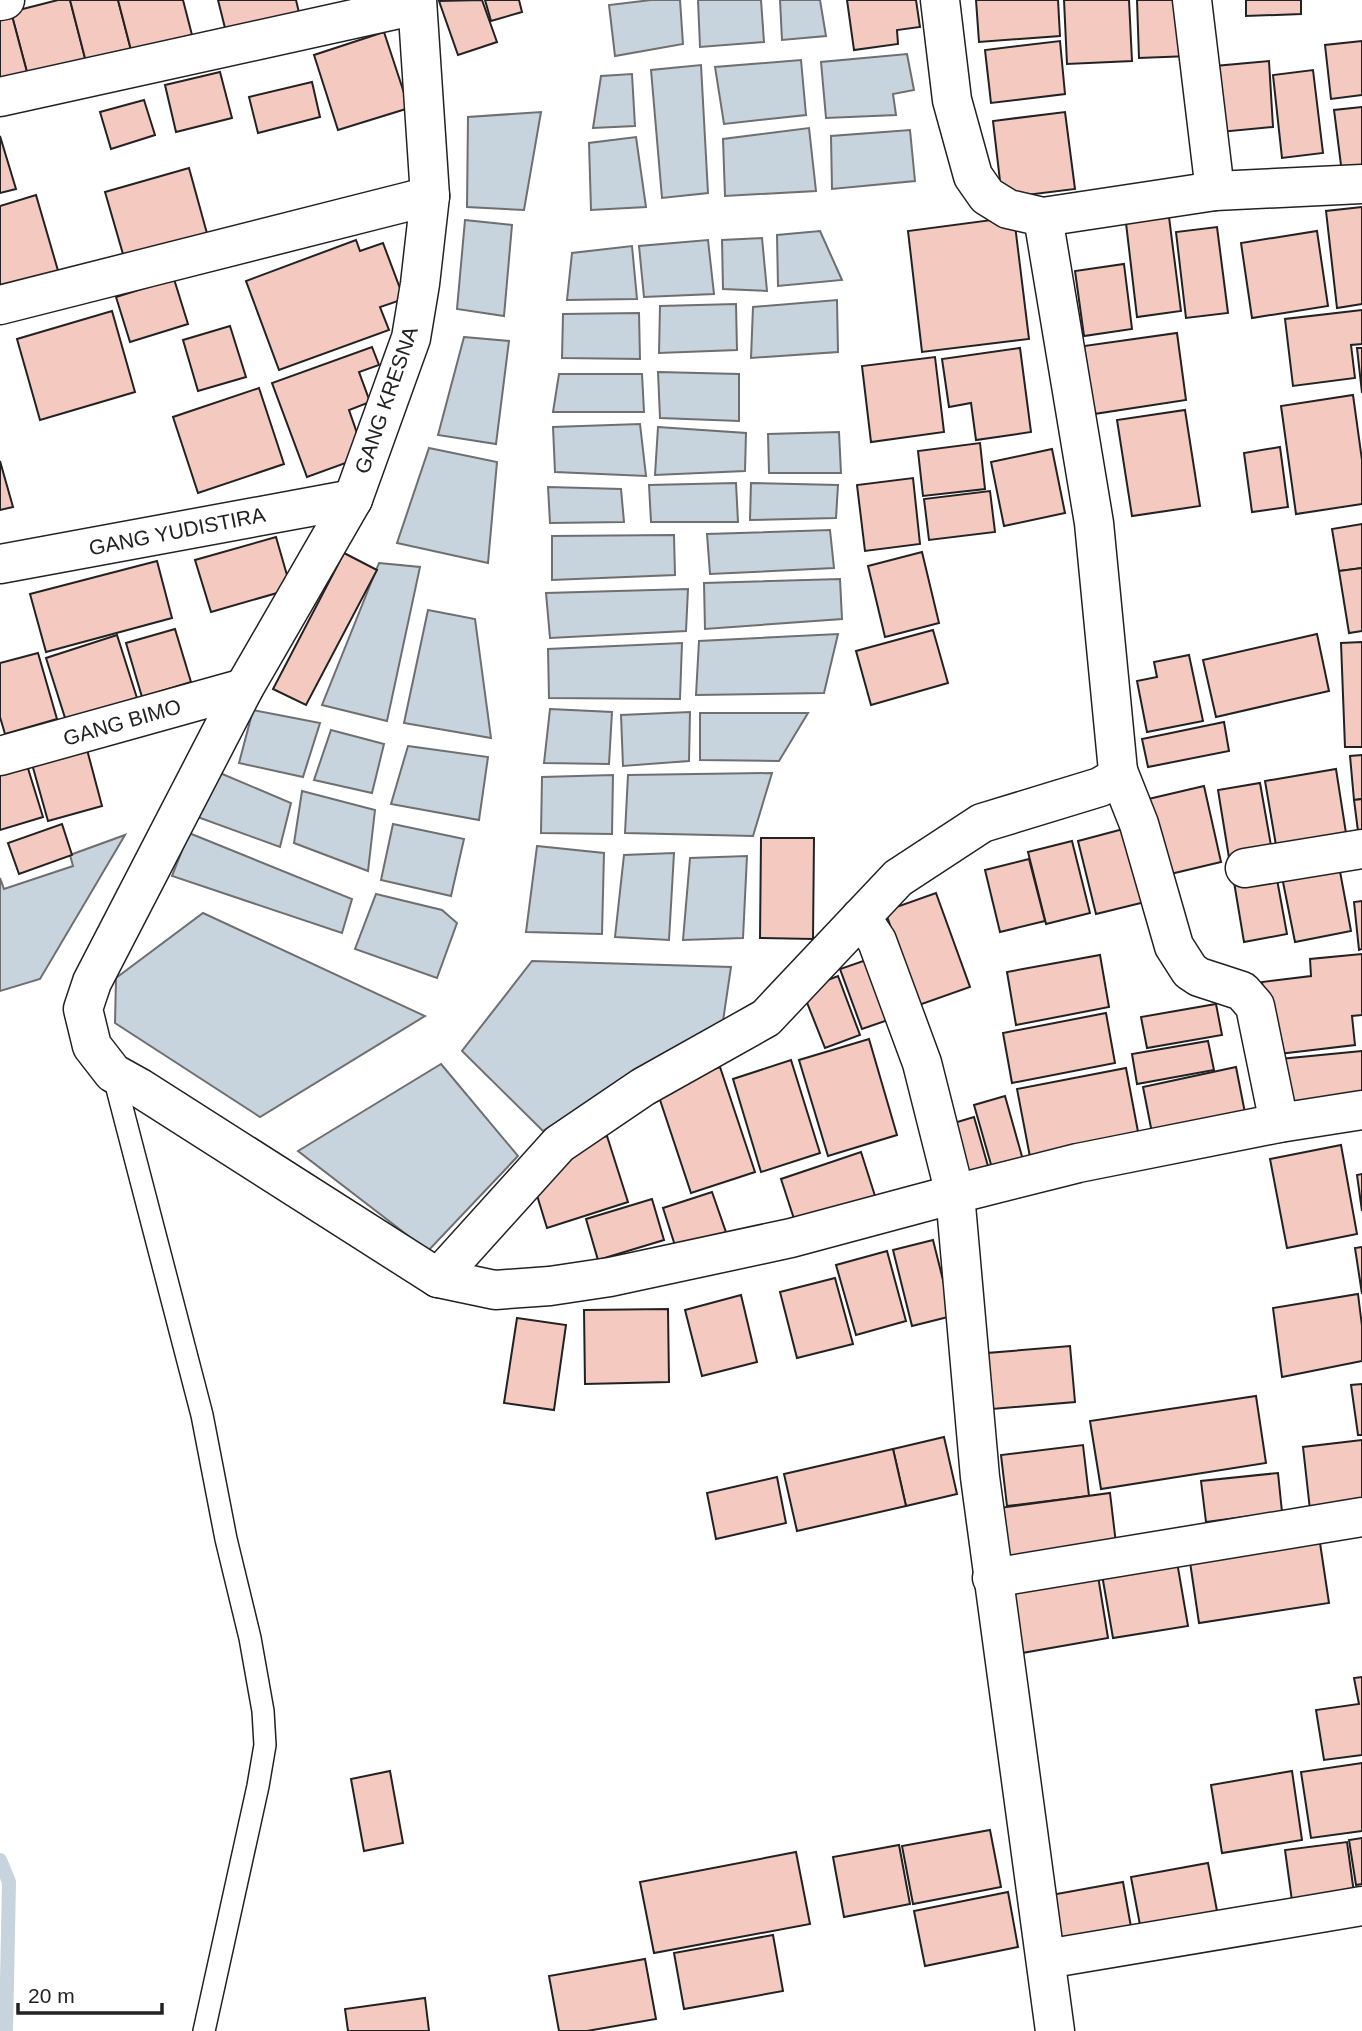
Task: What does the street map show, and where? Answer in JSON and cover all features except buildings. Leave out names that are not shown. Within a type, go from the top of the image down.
[{"type":"street","points":[[0,1],[5,0]]},
{"type":"street","points":[[940,0],[952,100],[972,176],[987,196],[1008,209],[1043,217],[1215,191],[1362,184]]},
{"type":"street","points":[[1192,0],[1215,191]]},
{"type":"street","points":[[0,97],[417,3]]},
{"type":"street","name":"GANG KRESNA","points":[[103,1059],[83,1009],[92,982],[244,688],[353,499],[411,338],[430,196],[417,3]]},
{"type":"street","points":[[0,305],[430,196]]},
{"type":"street","points":[[1043,217],[1094,523],[1118,771],[1139,824],[1174,946],[1189,971],[1199,977],[1242,990],[1255,1006],[1279,1123]]},
{"type":"street","name":"GANG YUDISTIRA","points":[[0,564],[353,499]]},
{"type":"street","name":"GANG BIMO","points":[[0,756],[244,688]]},
{"type":"street","points":[[438,1278],[559,1144],[643,1087],[766,1018],[898,878],[982,823],[1100,787],[1112,780],[1118,771]]},
{"type":"street","points":[[1245,868],[1362,849]]},
{"type":"street","points":[[861,917],[877,941],[922,1063],[956,1194],[980,1476],[992,1578],[1055,2031]]},
{"type":"street","points":[[103,1059],[140,1088],[438,1278],[495,1290],[550,1286],[610,1277],[791,1238],[1078,1163],[1279,1123],[1362,1110]]},
{"type":"street","points":[[992,1578],[1362,1517]]},
{"type":"street","points":[[1046,1959],[1362,1906]]},
{"type":"lane","points":[[103,1059],[202,1415],[263,1711],[265,1745],[258,1786],[204,2031]]},
{"type":"shaded area","points":[[680,0],[683,44],[615,56],[609,5]]},
{"type":"shaded area","points":[[698,0],[761,0],[764,42],[700,47]]},
{"type":"shaded area","points":[[780,0],[820,0],[826,36],[782,40]]},
{"type":"shaded area","points":[[907,54],[914,90],[893,94],[896,115],[826,118],[821,62]]},
{"type":"shaded area","points":[[801,60],[806,115],[724,124],[715,67]]},
{"type":"shaded area","points":[[701,65],[708,193],[662,198],[651,70]]},
{"type":"shaded area","points":[[632,74],[635,126],[593,128],[601,76]]},
{"type":"shaded area","points":[[541,112],[524,210],[467,207],[468,117]]},
{"type":"shaded area","points":[[809,128],[816,191],[725,196],[723,139]]},
{"type":"shaded area","points":[[910,130],[915,181],[832,189],[831,136]]},
{"type":"shaded area","points":[[636,137],[646,207],[591,210],[589,143]]},
{"type":"shaded area","points":[[465,220],[512,225],[504,316],[457,309]]},
{"type":"shaded area","points":[[820,231],[842,280],[778,286],[777,235]]},
{"type":"shaded area","points":[[762,238],[767,291],[723,289],[722,240]]},
{"type":"shaded area","points":[[708,240],[714,294],[644,297],[639,246]]},
{"type":"shaded area","points":[[632,246],[637,299],[567,300],[572,253]]},
{"type":"shaded area","points":[[837,300],[838,352],[751,358],[753,307]]},
{"type":"shaded area","points":[[736,304],[737,350],[659,353],[660,306]]},
{"type":"shaded area","points":[[639,313],[640,359],[562,358],[563,314]]},
{"type":"shaded area","points":[[464,337],[509,341],[496,444],[438,435]]},
{"type":"shaded area","points":[[658,372],[739,374],[739,421],[660,418]]},
{"type":"shaded area","points":[[559,374],[642,374],[644,412],[553,412]]},
{"type":"shaded area","points":[[640,424],[646,476],[555,472],[553,427]]},
{"type":"shaded area","points":[[658,427],[746,433],[745,471],[655,475]]},
{"type":"shaded area","points":[[839,432],[841,473],[769,473],[768,434]]},
{"type":"shaded area","points":[[429,448],[497,462],[488,563],[397,543]]},
{"type":"shaded area","points":[[736,483],[738,522],[651,522],[649,485]]},
{"type":"shaded area","points":[[751,483],[838,485],[836,518],[750,520]]},
{"type":"shaded area","points":[[548,487],[621,489],[624,522],[550,523]]},
{"type":"shaded area","points":[[830,530],[834,568],[710,574],[707,534]]},
{"type":"shaded area","points":[[674,535],[675,575],[552,580],[552,536]]},
{"type":"shaded area","points":[[379,563],[420,567],[387,721],[322,705]]},
{"type":"shaded area","points":[[840,579],[842,619],[705,629],[704,583]]},
{"type":"shaded area","points":[[688,589],[686,631],[550,638],[546,593]]},
{"type":"shaded area","points":[[428,610],[475,619],[491,738],[404,723]]},
{"type":"shaded area","points":[[838,634],[824,693],[696,695],[699,641]]},
{"type":"shaded area","points":[[682,643],[680,699],[549,698],[548,649]]},
{"type":"shaded area","points":[[550,709],[612,712],[609,764],[544,763]]},
{"type":"shaded area","points":[[253,710],[320,723],[303,777],[239,763]]},
{"type":"shaded area","points":[[690,712],[689,761],[623,766],[621,715]]},
{"type":"shaded area","points":[[700,713],[808,713],[779,761],[700,760]]},
{"type":"shaded area","points":[[331,730],[384,744],[372,793],[314,780]]},
{"type":"shaded area","points":[[408,746],[488,757],[479,820],[391,804]]},
{"type":"shaded area","points":[[220,773],[291,803],[280,847],[192,815]]},
{"type":"shaded area","points":[[772,773],[753,836],[625,833],[628,775]]},
{"type":"shaded area","points":[[613,775],[612,834],[541,833],[542,777]]},
{"type":"shaded area","points":[[302,791],[375,810],[368,871],[294,843]]},
{"type":"shaded area","points":[[393,824],[464,839],[451,896],[381,880]]},
{"type":"shaded area","points":[[189,833],[352,899],[342,933],[172,876]]},
{"type":"shaded area","points":[[125,835],[40,979],[0,991],[0,878],[4,889],[73,866],[70,855]]},
{"type":"shaded area","points":[[537,846],[604,853],[602,934],[526,932]]},
{"type":"shaded area","points":[[674,853],[669,940],[615,937],[624,855]]},
{"type":"shaded area","points":[[747,856],[743,938],[683,940],[690,858]]},
{"type":"shaded area","points":[[376,894],[442,910],[457,923],[437,978],[355,949]]},
{"type":"shaded area","points":[[203,913],[425,1016],[260,1117],[115,1023],[116,978]]},
{"type":"shaded area","points":[[532,961],[731,967],[723,1021],[543,1131],[462,1051]]},
{"type":"shaded area","points":[[441,1064],[518,1156],[428,1251],[298,1151]]},
{"type":"waterway","points":[[0,1860],[9,1882],[6,2031]]}]
